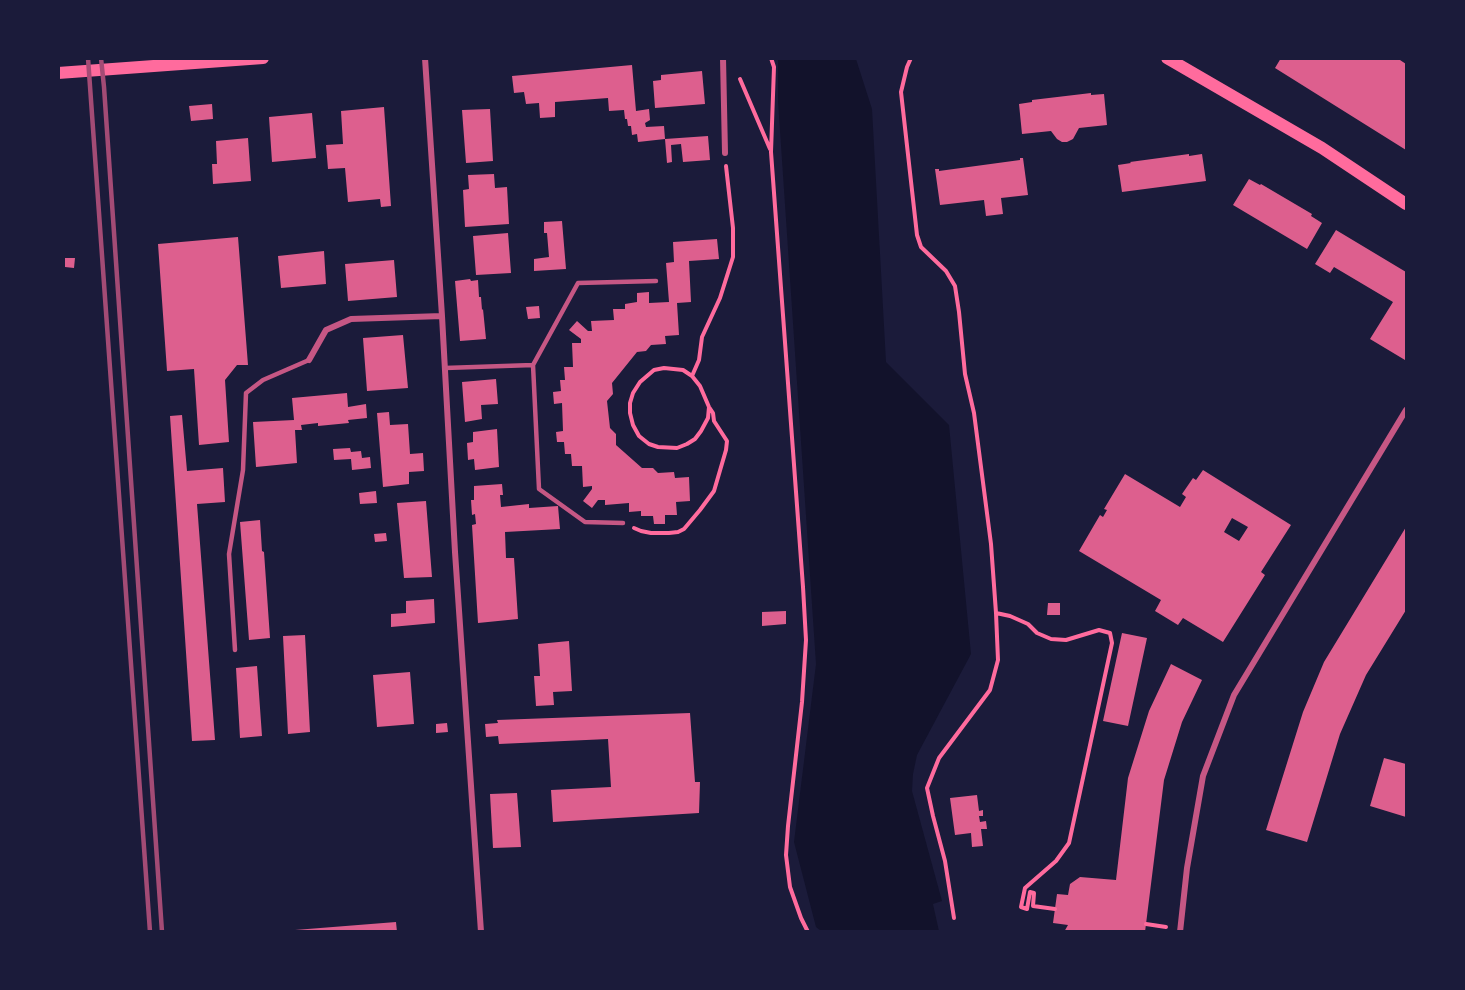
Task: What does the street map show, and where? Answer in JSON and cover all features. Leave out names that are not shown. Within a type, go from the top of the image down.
[{"type":"main road","points":[[58,73],[263,58]]},
{"type":"main road","points":[[1167,58],[1322,148],[1407,204]]},
{"type":"street","points":[[425,58],[481,932]]},
{"type":"street","points":[[723,58],[725,153]]},
{"type":"street","points":[[309,360],[326,330],[351,319],[442,316]]},
{"type":"street","points":[[1180,932],[1187,868],[1203,776],[1234,694],[1407,410]]},
{"type":"lane","points":[[622,523],[585,522],[539,489],[533,365],[578,283],[656,281]]},
{"type":"lane","points":[[235,650],[229,554],[243,470],[246,393],[263,380],[309,360]]},
{"type":"lane","points":[[445,368],[533,365]]},
{"type":"path","points":[[771,58],[774,67],[771,152],[806,640],[786,855],[790,887],[808,932]]},
{"type":"path","points":[[911,58],[901,92],[917,236],[921,247],[946,271],[955,286],[965,374],[974,413],[992,544],[996,613],[998,660],[990,690],[939,758],[927,788],[945,861],[954,918]]},
{"type":"path","points":[[740,79],[771,152]]},
{"type":"path","points":[[692,376],[699,360],[702,337],[720,298],[733,257],[733,228],[725,153]]},
{"type":"path","points":[[622,523],[651,533],[678,532],[684,529],[714,491],[726,450],[727,441],[714,421],[713,412],[700,386],[692,376],[683,370],[664,368],[654,370],[640,382],[630,403],[633,425],[639,436],[658,447],[677,448],[695,439],[708,418],[709,407]]},
{"type":"path","points":[[996,613],[1028,624],[1037,633],[1051,639],[1066,640],[1099,630],[1110,633],[1112,643],[1069,843],[1056,861],[1025,888],[1021,908],[1027,909],[1030,892],[1034,893],[1033,906],[1055,909]]},
{"type":"shaded area","points":[[778,59],[856,59],[872,109],[886,362],[949,425],[971,654],[917,755],[912,791],[942,901],[933,904],[939,931],[821,931],[816,927],[794,842],[816,664],[778,101]]},
{"type":"building","points":[[1281,58],[1397,58],[1406,64],[1406,150],[1275,68]]},
{"type":"building","points":[[632,65],[636,111],[649,109],[650,120],[645,123],[646,127],[664,126],[665,139],[638,142],[637,134],[632,135],[631,126],[628,126],[624,110],[609,111],[608,98],[555,102],[555,117],[540,118],[539,103],[526,104],[524,92],[514,93],[512,76]]},
{"type":"building","points":[[702,71],[705,104],[655,108],[653,81],[661,80],[661,75]]},
{"type":"building","points":[[1091,93],[1091,95],[1104,94],[1107,125],[1079,128],[1073,139],[1067,142],[1057,139],[1051,131],[1022,134],[1019,104],[1032,102],[1032,100]]},
{"type":"building","points":[[212,104],[213,119],[191,121],[189,106]]},
{"type":"building","points":[[384,107],[391,206],[381,207],[380,199],[348,202],[345,168],[328,169],[326,145],[343,144],[341,111]]},
{"type":"building","points":[[490,109],[493,161],[466,163],[462,110]]},
{"type":"building","points":[[312,113],[316,158],[272,162],[269,117]]},
{"type":"building","points":[[708,136],[710,160],[683,162],[681,144],[671,145],[672,162],[667,163],[665,139]]},
{"type":"building","points":[[248,138],[251,181],[213,184],[212,164],[217,164],[216,141]]},
{"type":"building","points":[[1189,154],[1189,156],[1202,154],[1206,181],[1122,192],[1118,165]]},
{"type":"building","points":[[1023,158],[1028,195],[1001,198],[1003,214],[986,216],[984,200],[940,205],[935,169],[939,171],[1020,160]]},
{"type":"building","points":[[494,174],[495,188],[507,187],[509,224],[465,227],[463,190],[469,189],[468,175]]},
{"type":"building","points":[[1249,179],[1312,214],[1311,216],[1322,223],[1307,249],[1233,205]]},
{"type":"building","points":[[562,221],[566,269],[534,271],[534,259],[549,257],[544,222]]},
{"type":"building","points":[[1336,230],[1406,272],[1405,360],[1370,339],[1393,302],[1334,267],[1330,273],[1315,264]]},
{"type":"building","points":[[508,233],[511,273],[476,275],[473,236]]},
{"type":"building","points":[[238,237],[248,365],[237,365],[225,380],[229,442],[199,445],[194,369],[167,371],[158,244]]},
{"type":"building","points":[[717,239],[719,259],[689,261],[691,302],[677,303],[679,335],[665,336],[666,344],[651,345],[646,351],[637,352],[612,383],[613,394],[607,401],[610,428],[616,434],[616,445],[642,468],[653,468],[658,473],[674,472],[675,478],[689,477],[690,501],[676,502],[677,515],[665,515],[665,524],[654,524],[653,516],[641,516],[641,511],[629,512],[629,503],[605,505],[605,500],[598,500],[592,508],[583,501],[592,486],[583,487],[582,466],[572,466],[571,454],[565,454],[564,442],[557,442],[556,432],[563,431],[562,403],[554,404],[553,392],[561,391],[560,380],[565,380],[564,367],[573,367],[572,343],[581,343],[581,339],[569,330],[577,321],[588,331],[592,331],[591,321],[614,320],[613,309],[625,309],[625,304],[637,302],[637,293],[649,292],[649,303],[669,302],[666,263],[674,262],[673,242]]},
{"type":"building","points":[[324,251],[326,284],[281,288],[278,256]]},
{"type":"building","points":[[65,258],[75,258],[74,268],[65,267]]},
{"type":"building","points":[[394,260],[397,297],[348,301],[345,264]]},
{"type":"building","points":[[470,279],[471,281],[478,280],[486,339],[460,341],[455,281]]},
{"type":"building","points":[[539,306],[540,318],[528,319],[526,307]]},
{"type":"building","points":[[403,335],[408,388],[367,391],[363,338]]},
{"type":"building","points":[[496,379],[498,404],[481,405],[482,419],[465,422],[462,382]]},
{"type":"building","points":[[347,393],[348,407],[366,404],[367,418],[348,420],[349,423],[301,425],[302,430],[295,430],[297,463],[256,467],[253,422],[294,420],[292,398]]},
{"type":"building","points":[[389,412],[390,425],[408,424],[410,454],[423,453],[424,471],[409,472],[409,484],[383,487],[377,413]]},
{"type":"building","points":[[182,415],[187,471],[223,468],[225,502],[197,504],[215,740],[192,741],[170,416]]},
{"type":"building","points":[[497,429],[499,467],[475,470],[474,459],[468,460],[467,443],[473,442],[473,432]]},
{"type":"building","points":[[350,448],[351,452],[361,451],[362,458],[370,457],[371,468],[352,470],[351,459],[334,460],[333,449]]},
{"type":"building","points":[[1203,470],[1291,525],[1261,572],[1265,575],[1223,642],[1183,618],[1178,625],[1155,611],[1161,600],[1079,551],[1100,515],[1103,517],[1107,510],[1104,509],[1125,474],[1180,507],[1186,497],[1182,494],[1193,478],[1196,480]],"holes":[[[1232,518],[1248,527],[1239,541],[1224,532]]]},
{"type":"building","points":[[502,484],[501,507],[529,504],[529,508],[558,506],[560,529],[505,532],[506,558],[514,558],[518,619],[478,623],[472,525],[476,524],[475,514],[472,515],[471,500],[474,500],[474,486]]},
{"type":"building","points":[[376,491],[377,503],[360,504],[359,493]]},
{"type":"building","points":[[426,501],[432,577],[404,578],[397,503]]},
{"type":"building","points":[[260,520],[270,638],[249,640],[240,522]]},
{"type":"building","points":[[1406,527],[1406,610],[1366,675],[1340,734],[1307,842],[1266,830],[1303,712],[1324,662]]},
{"type":"building","points":[[386,533],[387,541],[375,542],[374,534]]},
{"type":"building","points":[[434,599],[435,623],[391,627],[391,614],[406,613],[406,601]]},
{"type":"building","points":[[1048,603],[1060,603],[1060,615],[1047,615]]},
{"type":"building","points":[[786,611],[786,624],[762,626],[762,612]]},
{"type":"building","points":[[1122,633],[1147,638],[1128,726],[1103,721]]},
{"type":"building","points":[[305,635],[310,732],[288,734],[283,636]]},
{"type":"building","points":[[569,641],[572,691],[553,692],[554,705],[536,706],[534,676],[540,676],[538,644]]},
{"type":"building","points":[[1171,664],[1202,680],[1182,722],[1164,780],[1145,932],[1064,932],[1068,925],[1053,923],[1057,894],[1068,895],[1070,884],[1080,877],[1116,880],[1128,778],[1149,711]]},
{"type":"building","points":[[257,666],[262,736],[240,738],[236,668]]},
{"type":"building","points":[[410,672],[414,724],[377,727],[373,675]]},
{"type":"building","points":[[690,713],[695,782],[700,782],[699,813],[553,822],[551,790],[611,787],[608,739],[499,744],[498,736],[486,737],[485,724],[498,723],[497,720]]},
{"type":"building","points":[[447,723],[448,732],[436,733],[436,724]]},
{"type":"building","points":[[1384,758],[1406,764],[1406,817],[1370,806]]},
{"type":"building","points":[[517,793],[521,847],[493,848],[490,794]]},
{"type":"building","points":[[977,795],[979,811],[983,810],[983,816],[979,816],[980,822],[986,821],[987,829],[981,829],[983,846],[972,847],[971,833],[955,835],[950,798]]},
{"type":"building","points":[[396,922],[397,932],[295,932],[295,930]]},
{"type":"railway","points":[[88,58],[150,932]]},
{"type":"railway","points":[[101,58],[162,932]]}]
